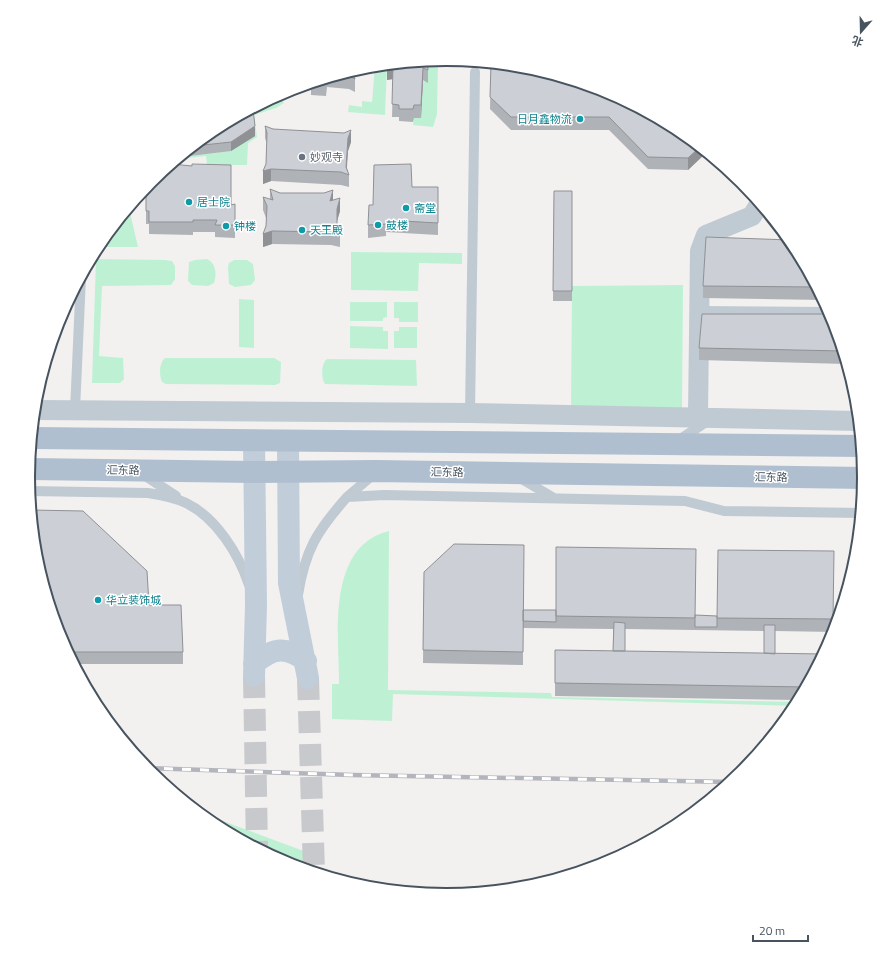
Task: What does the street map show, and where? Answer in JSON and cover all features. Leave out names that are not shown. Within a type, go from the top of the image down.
[{"type":"main road","points":[[37,438],[856,446]]},
{"type":"main road","points":[[254,441],[256,605],[254,670],[266,654],[276,650],[288,651],[296,654],[307,670],[289,583],[288,441]]},
{"type":"main road","name":"汇东路","points":[[35,469],[255,472],[376,471],[858,478]]},
{"type":"street","points":[[706,417],[699,311],[700,251],[706,235],[752,216],[757,208]]},
{"type":"street","points":[[41,410],[470,413],[854,421]]},
{"type":"lane","points":[[470,413],[475,72]]},
{"type":"lane","points":[[75,410],[80,289]]},
{"type":"lane","points":[[699,311],[823,312]]},
{"type":"lane","points":[[674,443],[706,417]]},
{"type":"lane","points":[[137,471],[187,503],[208,520],[230,544],[245,572],[256,605]]},
{"type":"lane","points":[[295,614],[301,573],[312,543],[331,515],[347,497],[376,471]]},
{"type":"lane","points":[[513,474],[554,499]]},
{"type":"lane","points":[[36,491],[148,493],[167,496],[187,503]]},
{"type":"lane","points":[[347,497],[384,496],[685,501],[724,511],[856,513]]},
{"type":"green space","points":[[438,66],[437,114],[433,127],[413,125],[414,118],[421,118],[423,80],[426,67]]},
{"type":"green space","points":[[387,71],[385,115],[348,112],[349,105],[362,107],[362,101],[372,102],[374,73]]},
{"type":"green space","points":[[282,100],[284,103],[276,108],[254,115],[257,137],[248,143],[247,165],[207,165],[206,156],[187,158],[218,135],[264,108]]},
{"type":"green space","points":[[130,214],[138,247],[105,247]]},
{"type":"green space","points":[[351,252],[462,253],[462,264],[419,263],[418,291],[351,290]]},
{"type":"green space","points":[[98,259],[172,261],[175,266],[175,279],[171,285],[102,286],[99,356],[123,358],[124,379],[120,383],[92,383],[96,262]]},
{"type":"green space","points":[[207,259],[212,263],[215,269],[214,283],[208,286],[192,285],[188,281],[189,262]]},
{"type":"green space","points":[[234,260],[247,260],[253,264],[255,280],[251,285],[235,287],[229,284],[228,267],[229,263]]},
{"type":"green space","points":[[683,285],[682,409],[571,408],[572,286]]},
{"type":"green space","points":[[239,299],[254,300],[254,348],[239,347]]},
{"type":"green space","points":[[350,302],[387,302],[387,317],[383,318],[383,321],[350,321]]},
{"type":"green space","points":[[394,302],[418,302],[418,322],[399,322],[399,318],[394,318]]},
{"type":"green space","points":[[350,326],[383,327],[383,331],[388,331],[388,349],[350,348]]},
{"type":"green space","points":[[399,327],[417,327],[417,348],[394,348],[394,331],[399,331]]},
{"type":"green space","points":[[165,358],[274,358],[281,362],[280,383],[275,385],[166,384],[162,382],[160,376],[161,366]]},
{"type":"green space","points":[[327,359],[416,360],[417,386],[325,384],[322,371]]},
{"type":"green space","points":[[389,531],[388,690],[551,693],[552,697],[792,702],[789,706],[393,694],[392,721],[332,719],[332,684],[339,684],[338,618],[340,595],[345,573],[355,555],[369,540]]},
{"type":"green space","points":[[219,821],[223,821],[309,853],[309,865],[264,847]]},
{"type":"building","points":[[428,67],[428,70],[423,68],[421,105],[414,105],[413,109],[399,109],[399,105],[392,104],[393,70]]},
{"type":"building","name":"日月鑫物流","points":[[491,69],[527,74],[553,80],[604,97],[629,108],[675,135],[696,150],[688,158],[648,157],[609,117],[511,117],[490,97]]},
{"type":"building","points":[[254,114],[255,126],[231,142],[204,145]]},
{"type":"building","points":[[265,126],[273,129],[344,133],[351,130],[348,138],[346,167],[349,175],[341,172],[271,169],[263,171],[266,164],[267,133]]},
{"type":"building","name":"居士院","points":[[192,164],[231,165],[231,205],[235,204],[235,225],[215,225],[217,220],[193,220],[193,222],[149,222],[149,211],[146,211],[146,197],[179,165],[192,166]]},
{"type":"building","name":"斋堂","points":[[411,164],[412,187],[438,187],[438,223],[386,220],[386,224],[368,225],[369,205],[373,205],[374,165]]},
{"type":"building","name":"天王殿","points":[[270,189],[280,193],[324,193],[333,190],[330,201],[340,198],[337,209],[337,227],[340,235],[331,232],[272,231],[263,234],[266,226],[267,206],[263,197],[273,200]]},
{"type":"building","points":[[554,191],[572,191],[572,291],[553,291]]},
{"type":"building","points":[[706,237],[782,240],[811,287],[703,286]]},
{"type":"building","points":[[702,314],[824,314],[838,351],[699,348]]},
{"type":"building","name":"华立装饰城","points":[[37,510],[83,511],[147,571],[149,605],[181,605],[183,652],[73,652],[66,635],[49,584],[43,558]]},
{"type":"building","points":[[454,544],[524,545],[523,652],[423,650],[424,572]]},
{"type":"building","points":[[556,547],[696,549],[695,618],[556,616]]},
{"type":"building","points":[[718,550],[834,551],[833,619],[717,618]]},
{"type":"building","points":[[523,610],[556,610],[556,622],[523,621]]},
{"type":"building","points":[[695,615],[717,616],[717,627],[695,627]]},
{"type":"building","points":[[614,622],[625,623],[625,651],[613,651]]},
{"type":"building","points":[[764,625],[775,625],[775,654],[764,653]]},
{"type":"building","points":[[555,650],[819,654],[801,687],[555,683]]},
{"type":"tunnel","points":[[254,676],[257,843]]},
{"type":"tunnel","points":[[308,678],[314,867]]},
{"type":"railway","points":[[156,768],[352,775],[723,782]]},
{"type":"place","name":"日月鑫物流","points":[[580,119]]},
{"type":"place","name":"妙观寺","points":[[302,157]]},
{"type":"place","name":"居士院","points":[[189,202]]},
{"type":"place","name":"斋堂","points":[[406,208]]},
{"type":"place","name":"鼓楼","points":[[378,225]]},
{"type":"place","name":"钟楼","points":[[226,226]]},
{"type":"place","name":"天王殿","points":[[302,230]]},
{"type":"place","name":"华立装饰城","points":[[98,600]]}]
